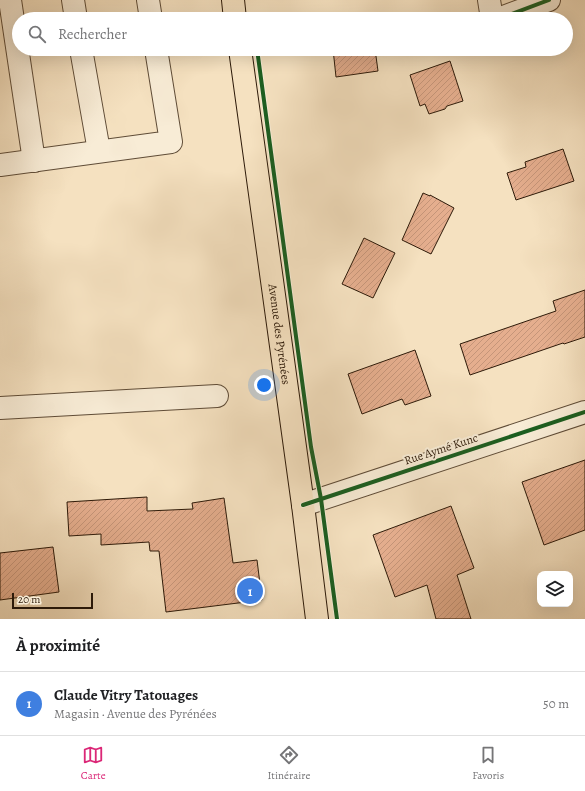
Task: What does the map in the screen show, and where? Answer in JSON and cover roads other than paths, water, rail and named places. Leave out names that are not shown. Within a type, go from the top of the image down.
[{"type":"main road","points":[[233,0],[234,12]]},
{"type":"main road","name":"Avenue des Pyrénées","points":[[241,56],[303,505],[317,619]]},
{"type":"street","points":[[10,0],[12,13]]},
{"type":"street","points":[[73,0],[75,12]]},
{"type":"street","points":[[148,0],[150,12]]},
{"type":"street","points":[[489,0],[491,12]]},
{"type":"street","points":[[517,12],[549,0]]},
{"type":"street","points":[[18,56],[34,161]]},
{"type":"street","points":[[82,56],[99,151]]},
{"type":"street","points":[[0,165],[171,142],[157,56]]},
{"type":"street","points":[[0,408],[217,396]]},
{"type":"street","name":"Rue Aymé Kunc","points":[[303,505],[585,412]]},
{"type":"place","name":"Claude Vitry Tatouages","points":[[250,591]]}]
